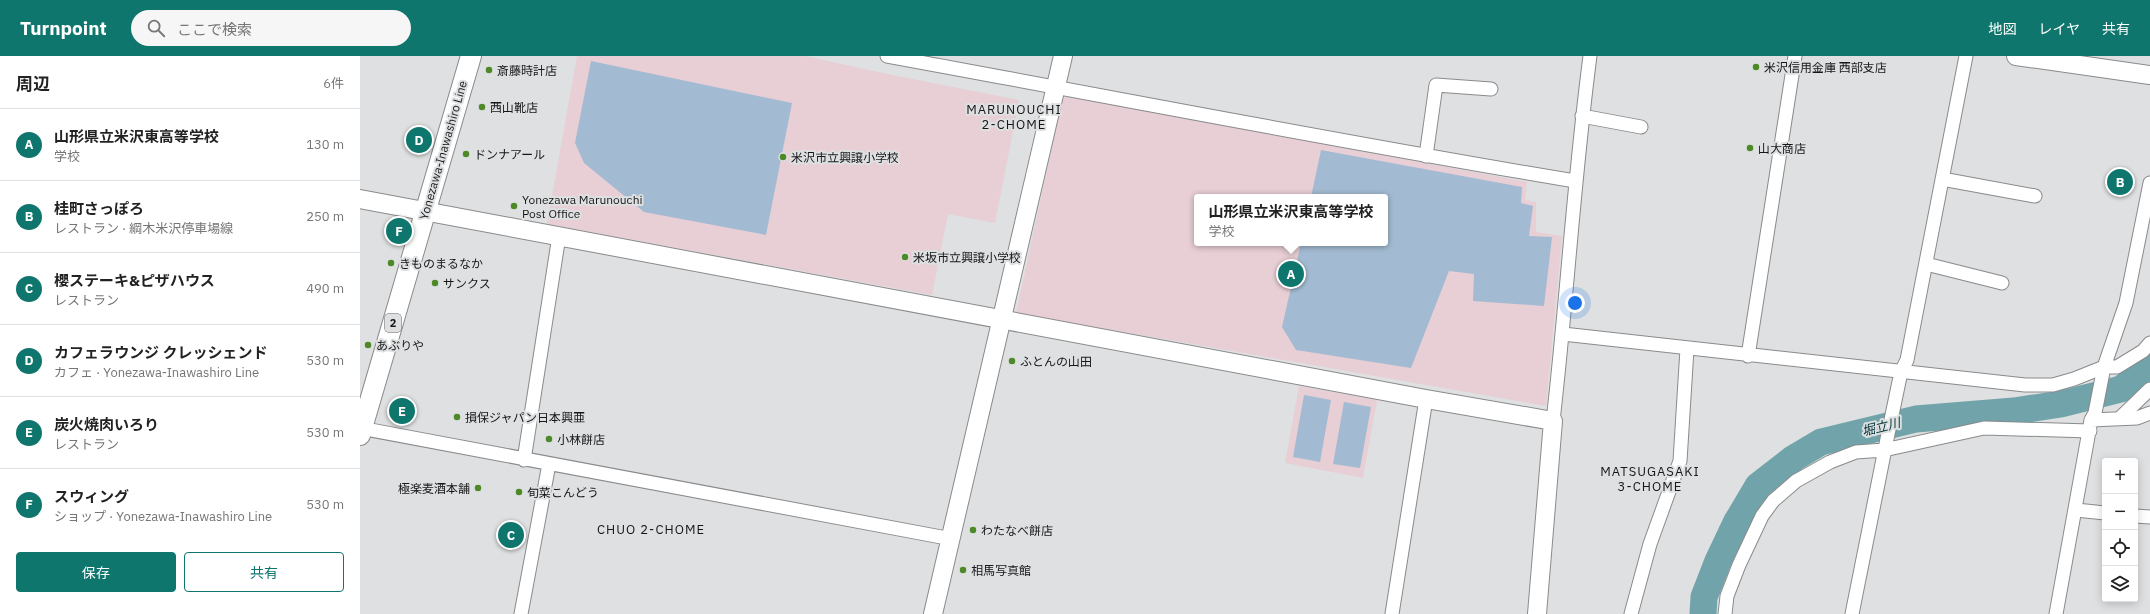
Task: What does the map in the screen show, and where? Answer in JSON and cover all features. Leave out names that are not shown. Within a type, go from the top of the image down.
[{"type":"main road","name":"Yonezawa-Inawashiro Line","points":[[361,430],[470,56]]},
{"type":"street","points":[[891,56],[1426,156],[1575,182]]},
{"type":"street","points":[[934,614],[1063,56]]},
{"type":"street","points":[[1537,614],[1553,420],[1563,334],[1575,182],[1590,56]]},
{"type":"street","points":[[1748,356],[1795,56]]},
{"type":"street","points":[[1852,614],[1885,444],[1901,372],[1907,360],[1966,56]]},
{"type":"street","points":[[2016,56],[2150,75]]},
{"type":"street","points":[[1426,156],[1436,85],[1491,89]]},
{"type":"street","points":[[1582,116],[1641,127]]},
{"type":"street","points":[[1942,179],[2035,196]]},
{"type":"street","points":[[2056,614],[2092,422],[2104,369],[2126,303],[2150,183]]},
{"type":"street","points":[[360,199],[1426,399],[1553,420]]},
{"type":"street","points":[[524,460],[559,236]]},
{"type":"street","points":[[1926,264],[2002,283]]},
{"type":"street","points":[[1563,334],[1997,384],[2053,385],[2104,369],[2116,367],[2143,351],[2150,343]]},
{"type":"street","points":[[1631,614],[1650,544],[1680,461],[1687,349]]},
{"type":"street","points":[[2120,418],[2150,389]]},
{"type":"street","points":[[1392,614],[1426,399]]},
{"type":"street","points":[[1725,614],[1727,596],[1739,564],[1762,516],[1773,501],[1796,481],[1830,462],[1856,452],[1885,444],[1984,428],[2138,418],[2150,413]]},
{"type":"street","points":[[361,430],[952,539]]},
{"type":"street","points":[[521,614],[549,464]]},
{"type":"street","points":[[2076,510],[2102,513]]},
{"type":"street","points":[[2138,516],[2150,517]]},
{"type":"shaded area","name":"米沢市立興譲小学校","points":[[577,56],[805,56],[1019,100],[995,223],[948,214],[932,295],[547,224]]},
{"type":"shaded area","points":[[591,61],[792,103],[766,235],[644,212],[584,163],[575,143]]},
{"type":"shaded area","points":[[1063,96],[1527,182],[1525,200],[1536,202],[1536,232],[1562,236],[1546,406],[1016,313]]},
{"type":"shaded area","points":[[1321,150],[1522,187],[1521,203],[1533,206],[1529,236],[1552,237],[1544,306],[1473,301],[1474,274],[1449,271],[1411,368],[1296,350],[1282,327],[1300,246],[1388,246],[1388,194],[1312,194]]},
{"type":"shaded area","points":[[1299,386],[1377,400],[1363,478],[1285,463]]},
{"type":"shaded area","points":[[1304,395],[1331,400],[1320,462],[1293,457]]},
{"type":"shaded area","points":[[1344,402],[1371,407],[1360,468],[1333,464]]},
{"type":"waterway","name":"堀立川","points":[[1703,614],[1704,597],[1718,561],[1736,523],[1758,486],[1794,458],[1821,442],[1916,419],[2014,411],[2061,404],[2121,389],[2150,368]]},
{"type":"place","name":"米沢信用金庫 西部支店","points":[[1756,67]]},
{"type":"place","name":"斎藤時計店","points":[[489,70]]},
{"type":"place","name":"西山靴店","points":[[482,107]]},
{"type":"place","name":"カフェラウンジ クレッシェンド","points":[[419,140]]},
{"type":"place","name":"山大商店","points":[[1750,148]]},
{"type":"place","name":"ドンナアール","points":[[466,154]]},
{"type":"place","name":"米沢市立興譲小学校","points":[[783,157]]},
{"type":"place","name":"桂町さっぽろ","points":[[2120,182]]},
{"type":"place","name":"Yonezawa Marunouchi Post Office","points":[[514,206]]},
{"type":"place","name":"スウィング","points":[[399,231]]},
{"type":"place","name":"米坂市立興譲小学校","points":[[905,257]]},
{"type":"place","name":"きものまるなか","points":[[391,263]]},
{"type":"place","name":"山形県立米沢東高等学校","points":[[1291,274]]},
{"type":"place","name":"サンクス","points":[[435,283]]},
{"type":"place","name":"あぶりや","points":[[368,345]]},
{"type":"place","name":"ふとんの山田","points":[[1012,361]]},
{"type":"place","name":"炭火焼肉いろり","points":[[402,411]]},
{"type":"place","name":"損保ジャパン日本興亜","points":[[457,417]]},
{"type":"place","name":"小林餅店","points":[[549,439]]},
{"type":"place","name":"極楽麦酒本舗","points":[[478,488]]},
{"type":"place","name":"旬菜こんどう","points":[[519,492]]},
{"type":"place","name":"わたなべ餅店","points":[[973,530]]},
{"type":"place","name":"櫻ステーキ&ピザハウス","points":[[511,535]]},
{"type":"place","name":"相馬写真館","points":[[963,570]]},
{"type":"district","name":"MARUNOUCHI 2-CHOME","points":[[1014,116]]},
{"type":"district","name":"MATSUGASAKI 3-CHOME","points":[[1650,478]]},
{"type":"district","name":"CHUO 2-CHOME","points":[[651,529]]}]
